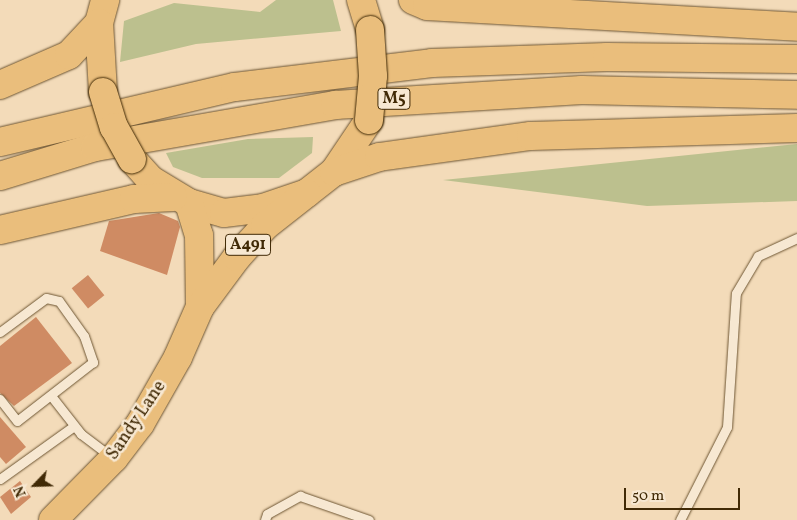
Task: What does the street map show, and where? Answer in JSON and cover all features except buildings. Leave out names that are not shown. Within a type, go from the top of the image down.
[{"type":"highway","points":[[334,172],[369,120],[373,76],[370,30],[361,0]]},
{"type":"highway","points":[[413,0],[427,6],[797,27]]},
{"type":"highway","points":[[0,85],[69,55],[100,8]]},
{"type":"highway","points":[[100,8],[103,92],[114,127],[132,159],[181,200]]},
{"type":"highway","name":"M5","points":[[0,142],[235,87],[432,63],[607,57],[797,59]]},
{"type":"highway","name":"M5","points":[[0,176],[95,147],[335,104],[582,90],[797,95]]},
{"type":"highway","points":[[334,172],[379,157],[531,136],[797,128]]},
{"type":"highway","name":"Sandy Lane","points":[[54,520],[114,458],[159,392],[200,307],[264,226],[334,172]]},
{"type":"highway","points":[[0,230],[134,199],[181,200],[224,212],[263,208],[307,193]]},
{"type":"highway","name":"Sandy Lane","points":[[181,200],[199,235],[200,307]]},
{"type":"lane","points":[[680,520],[727,427],[736,293],[758,256],[797,238]]},
{"type":"lane","points":[[0,332],[46,298],[59,301],[84,336],[93,362],[52,397],[17,421],[0,399]]},
{"type":"lane","points":[[52,397],[74,426],[114,458]]},
{"type":"lane","points":[[0,479],[74,426]]},
{"type":"lane","points":[[265,520],[267,514],[300,496],[369,520]]},
{"type":"green space","points":[[276,0],[333,0],[341,31],[196,44],[120,62],[124,21],[174,3],[260,12]]},
{"type":"green space","points":[[313,137],[312,153],[279,178],[202,178],[173,167],[166,153],[248,139]]},
{"type":"green space","points":[[797,144],[797,201],[647,206],[443,180]]}]
